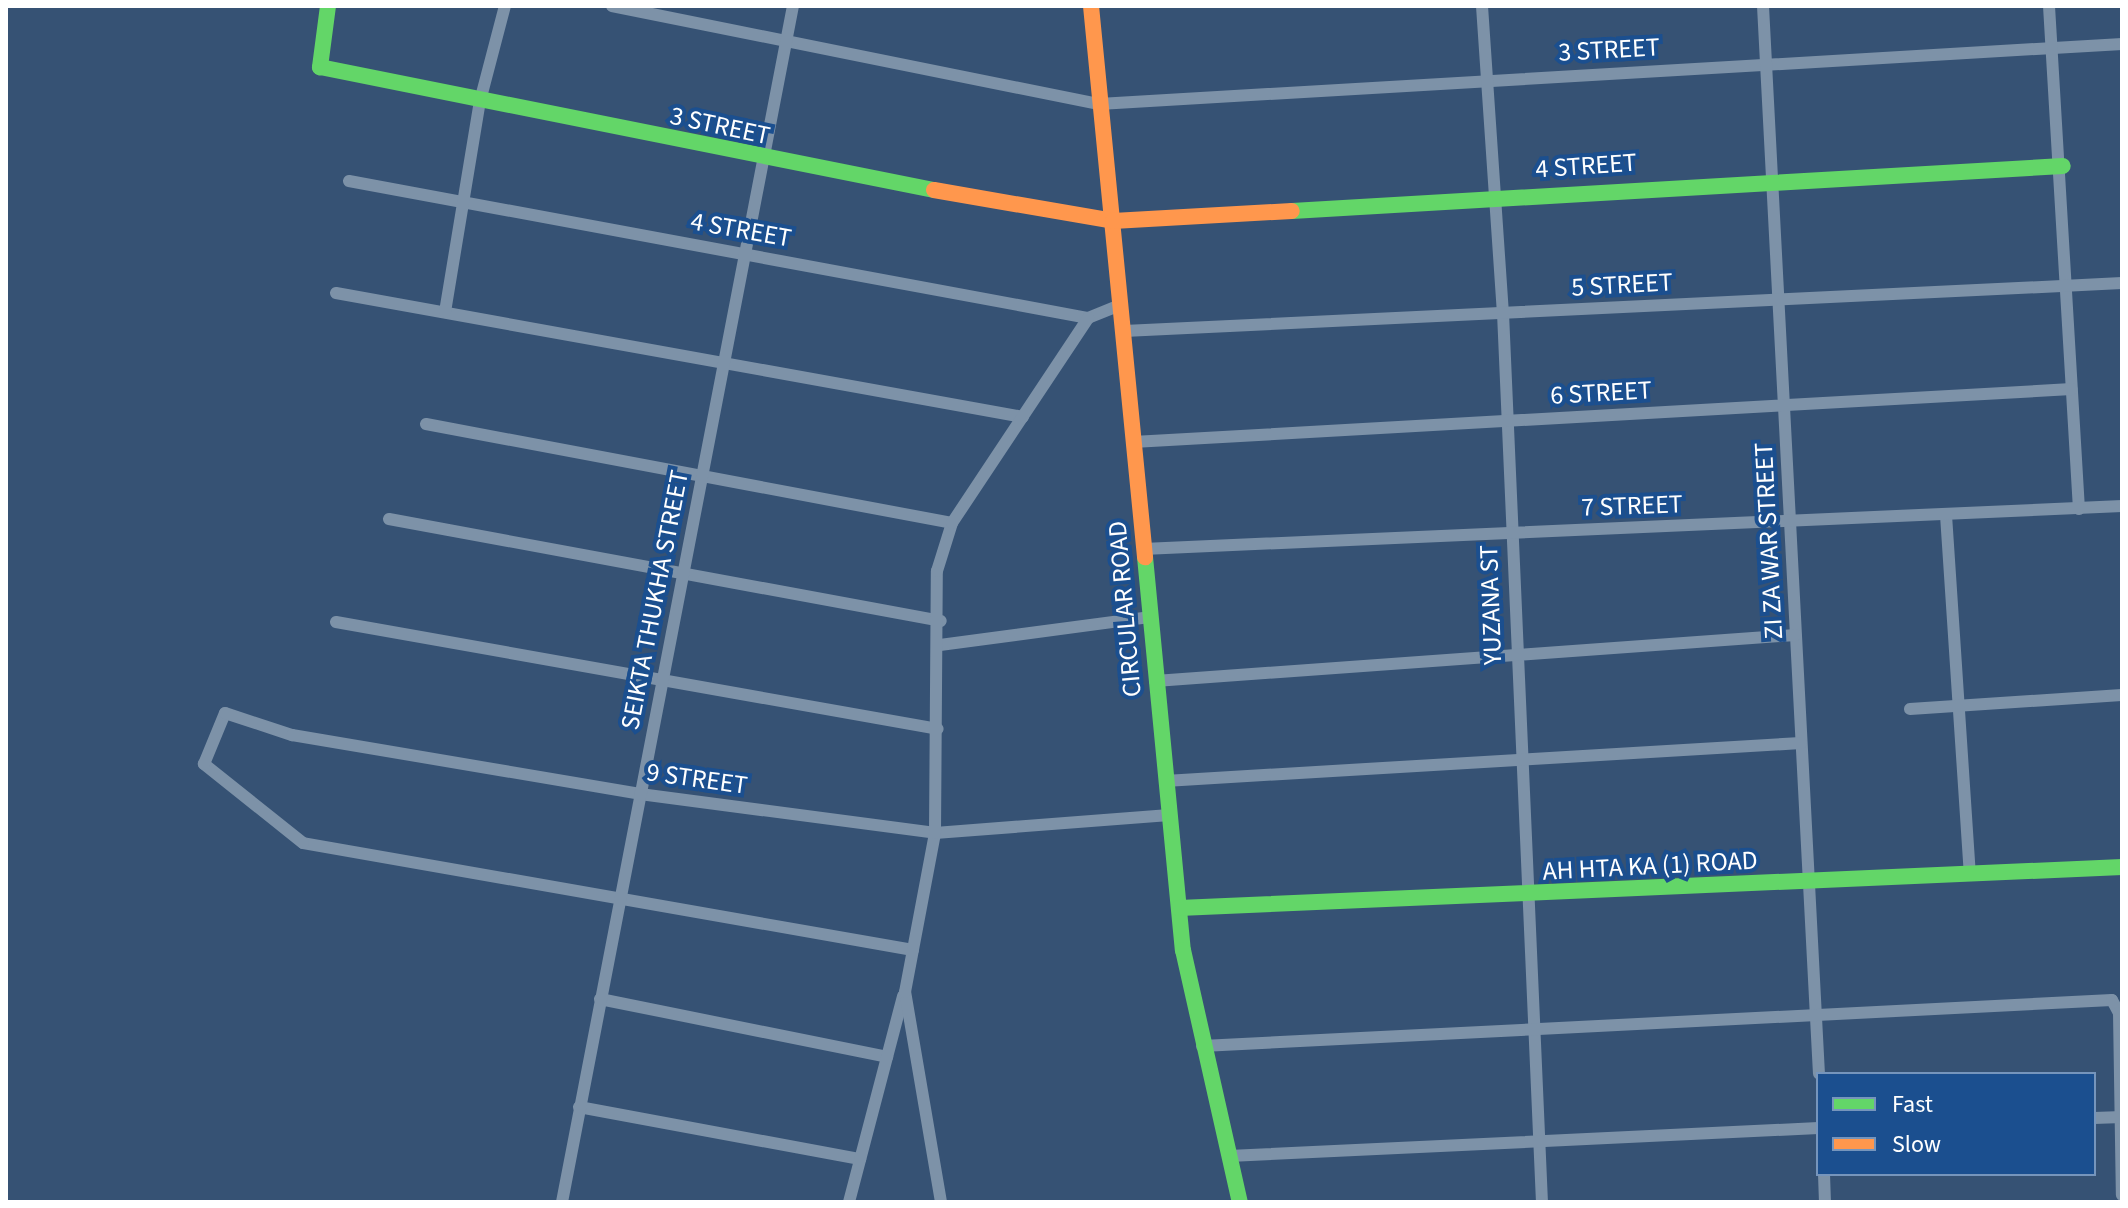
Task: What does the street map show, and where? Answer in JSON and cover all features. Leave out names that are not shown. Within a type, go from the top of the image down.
[{"type":"street","name":"3 STREET","points":[[328,6],[320,67],[763,160],[1113,221]]},
{"type":"street","points":[[445,312],[480,101],[505,6]]},
{"type":"street","name":"3 STREET","points":[[612,6],[785,44],[1099,104],[2122,44]]},
{"type":"street","name":"SEIKTA THUKHA STREET","points":[[562,1202],[793,6]]},
{"type":"street","name":"CIRCULAR ROAD","points":[[1091,6],[1179,908],[1202,1046],[1240,1202]]},
{"type":"street","name":"YUZANA ST","points":[[1482,6],[1503,313],[1524,896],[1542,1202]]},
{"type":"street","name":"ZI ZA WAR STREET","points":[[1763,6],[1819,1072]]},
{"type":"street","points":[[2049,6],[2063,166],[2079,509]]},
{"type":"street","name":"4 STREET","points":[[1113,221],[1772,178],[2063,166]]},
{"type":"street","name":"4 STREET","points":[[349,181],[1088,318]]},
{"type":"street","name":"5 STREET","points":[[1124,331],[2122,283]]},
{"type":"street","points":[[336,293],[724,360],[1023,417]]},
{"type":"street","points":[[849,1202],[905,992],[935,833],[941,621],[937,571],[952,523],[1088,318],[1121,305]]},
{"type":"street","name":"6 STREET","points":[[1133,442],[2072,389]]},
{"type":"street","points":[[426,424],[952,523]]},
{"type":"street","name":"7 STREET","points":[[1143,549],[2122,506]]},
{"type":"street","points":[[1946,515],[1970,874]]},
{"type":"street","points":[[389,519],[941,621]]},
{"type":"street","points":[[940,645],[1149,617]]},
{"type":"street","points":[[336,622],[938,729]]},
{"type":"street","points":[[1155,681],[1515,652],[1795,635]]},
{"type":"street","points":[[1910,709],[2122,695]]},
{"type":"street","name":"9 STREET","points":[[620,897],[303,843],[204,764],[225,713],[292,735],[640,794],[935,833],[1169,815]]},
{"type":"street","points":[[1165,781],[1801,743]]},
{"type":"street","name":"AH HTA KA (1) ROAD","points":[[1179,908],[1524,896],[2122,867]]},
{"type":"street","points":[[620,897],[913,950]]},
{"type":"street","points":[[905,992],[941,1202]]},
{"type":"street","points":[[600,999],[887,1057]]},
{"type":"street","points":[[1202,1046],[2112,1000],[2119,1013],[2122,1195]]},
{"type":"street","points":[[579,1107],[860,1159]]},
{"type":"street","points":[[2096,1118],[2121,1117]]},
{"type":"street","points":[[1229,1156],[1816,1128]]},
{"type":"street","points":[[1824,1176],[1825,1202]]},
{"type":"traffic: fast","points":[[328,6],[320,67],[934,190]]},
{"type":"traffic: fast","points":[[1292,211],[2063,166]]},
{"type":"traffic: fast","points":[[1145,557],[1183,950],[1240,1202]]},
{"type":"traffic: fast","points":[[1179,908],[2122,867]]},
{"type":"traffic: slow","points":[[1091,6],[1145,557]]},
{"type":"traffic: slow","points":[[934,190],[1113,221],[1292,211]]}]
